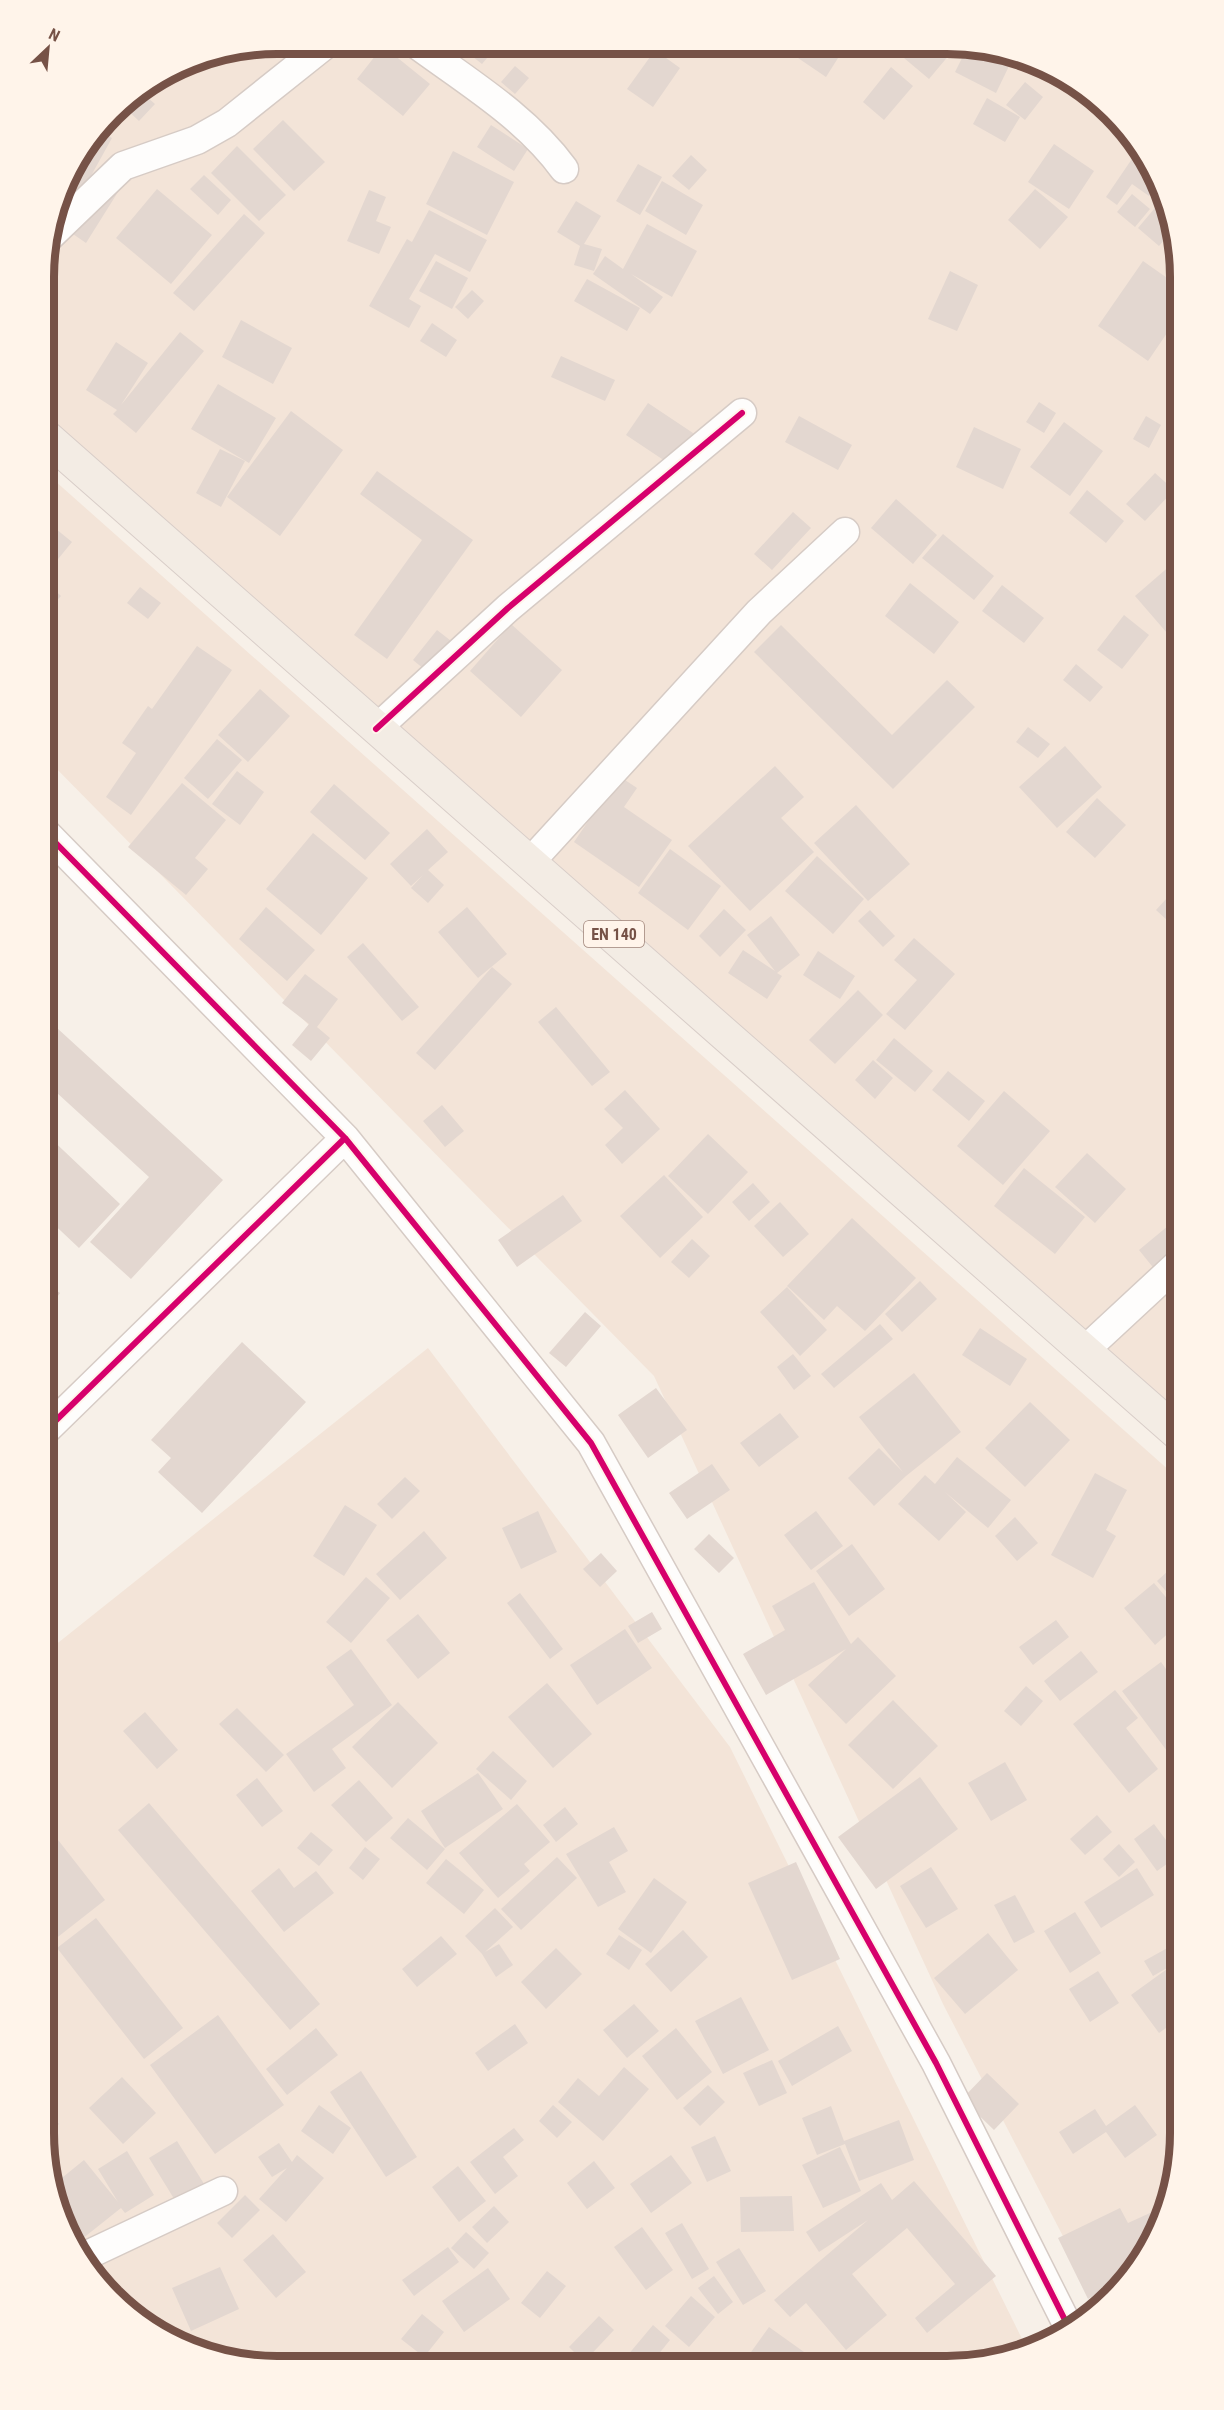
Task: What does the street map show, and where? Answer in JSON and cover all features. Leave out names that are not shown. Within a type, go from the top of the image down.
[{"type":"main road","name":"EN 140","points":[[54,444],[376,729],[531,861],[1170,1426]]},
{"type":"street","points":[[60,226],[123,166],[197,140],[227,123],[313,54]]},
{"type":"street","points":[[430,54],[497,103],[547,146],[564,169]]},
{"type":"street","points":[[376,729],[508,608],[742,413]]},
{"type":"street","points":[[531,861],[759,612],[845,532]]},
{"type":"street","points":[[54,841],[345,1138],[591,1443],[936,2064],[1066,2321]]},
{"type":"street","points":[[54,1422],[345,1138]]},
{"type":"street","points":[[1084,1351],[1170,1271]]},
{"type":"street","points":[[90,2254],[223,2191]]},
{"type":"shaded area","points":[[263,54],[961,54],[1005,62],[1046,77],[1094,109],[1124,141],[1147,178],[1158,205],[1166,234],[1170,263],[1170,1423],[54,429],[54,263],[58,234],[71,192],[92,153],[119,119],[141,100],[178,77],[205,66],[234,58]]},
{"type":"shaded area","points":[[54,480],[1170,1471],[1170,2147],[1162,2191],[1147,2232],[1124,2269],[1096,2300],[943,2004],[654,1376],[54,766]]},
{"type":"shaded area","points":[[428,1348],[730,1747],[1024,2342],[990,2352],[961,2356],[263,2356],[234,2352],[205,2344],[178,2333],[141,2310],[109,2280],[77,2232],[62,2191],[54,2147],[54,1646]]},
{"type":"building","points":[[377,54],[393,54],[430,84],[403,116],[357,79]]},
{"type":"building","points":[[469,54],[490,54],[482,64]]},
{"type":"building","points":[[652,54],[661,54],[680,68],[653,107],[627,89]]},
{"type":"building","points":[[801,54],[841,54],[826,77],[798,58]]},
{"type":"building","points":[[907,54],[950,54],[929,79],[904,58]]},
{"type":"building","points":[[964,54],[1010,64],[996,93],[955,72]]},
{"type":"building","points":[[515,66],[529,78],[515,94],[501,82]]},
{"type":"building","points":[[891,67],[913,86],[884,120],[863,102]]},
{"type":"building","points":[[1025,82],[1043,97],[1025,120],[1006,105]]},
{"type":"building","points":[[1056,83],[1083,100],[1090,106],[1088,108]]},
{"type":"building","points":[[146,96],[155,104],[139,121],[128,111]]},
{"type":"building","points":[[987,98],[1020,117],[1005,142],[973,124]]},
{"type":"building","points":[[283,120],[325,162],[294,191],[253,149]]},
{"type":"building","points":[[491,125],[528,149],[514,171],[477,147]]},
{"type":"building","points":[[106,134],[112,138],[82,192],[73,187]]},
{"type":"building","points":[[1054,144],[1094,171],[1069,209],[1028,182]]},
{"type":"building","points":[[237,146],[286,195],[259,221],[211,173]]},
{"type":"building","points":[[453,151],[514,182],[487,235],[426,204]]},
{"type":"building","points":[[691,155],[707,170],[689,190],[672,176]]},
{"type":"building","points":[[1134,156],[1152,191],[1149,196],[1132,184],[1117,205],[1106,197]]},
{"type":"building","points":[[638,164],[662,177],[640,215],[616,201]]},
{"type":"building","points":[[204,175],[231,200],[218,215],[190,189]]},
{"type":"building","points":[[662,181],[703,205],[686,235],[645,211]]},
{"type":"building","points":[[105,184],[118,192],[86,243],[73,234]]},
{"type":"building","points":[[157,189],[212,235],[171,284],[116,238]]},
{"type":"building","points":[[1035,189],[1068,217],[1040,249],[1008,220]]},
{"type":"building","points":[[369,190],[386,197],[376,221],[391,227],[379,254],[347,241]]},
{"type":"building","points":[[1132,194],[1150,209],[1135,227],[1117,212]]},
{"type":"building","points":[[576,201],[601,216],[584,244],[602,249],[594,271],[574,265],[580,246],[557,232]]},
{"type":"building","points":[[1158,205],[1166,237],[1159,246],[1138,228]]},
{"type":"building","points":[[429,210],[487,240],[470,272],[435,254],[409,299],[421,306],[409,328],[369,306],[407,239],[412,242]]},
{"type":"building","points":[[244,214],[265,233],[194,311],[173,293]]},
{"type":"building","points":[[647,224],[697,251],[672,297],[631,274],[663,297],[650,314],[593,274],[605,256],[623,269]]},
{"type":"building","points":[[436,261],[468,278],[452,309],[419,291]]},
{"type":"building","points":[[1143,261],[1170,280],[1170,329],[1148,361],[1098,326]]},
{"type":"building","points":[[950,271],[978,285],[957,331],[928,319]]},
{"type":"building","points":[[587,279],[640,308],[627,331],[574,301]]},
{"type":"building","points":[[472,290],[484,301],[468,319],[455,307]]},
{"type":"building","points":[[241,320],[292,348],[273,384],[222,357]]},
{"type":"building","points":[[432,323],[457,340],[446,357],[420,341]]},
{"type":"building","points":[[180,332],[204,351],[136,433],[113,414],[117,410],[86,390],[116,342],[148,363],[121,405]]},
{"type":"building","points":[[561,356],[615,380],[605,401],[551,377]]},
{"type":"building","points":[[218,384],[276,418],[249,463],[191,429]]},
{"type":"building","points":[[1039,402],[1056,413],[1044,433],[1026,422]]},
{"type":"building","points":[[648,403],[699,437],[677,469],[626,435]]},
{"type":"building","points":[[291,411],[343,450],[280,536],[227,497]]},
{"type":"building","points":[[799,416],[852,445],[838,470],[785,442]]},
{"type":"building","points":[[1146,416],[1161,425],[1149,448],[1133,439]]},
{"type":"building","points":[[1064,422],[1103,451],[1070,496],[1030,467]]},
{"type":"building","points":[[974,427],[1021,449],[1003,489],[956,467]]},
{"type":"building","points":[[220,449],[245,461],[221,507],[196,493]]},
{"type":"building","points":[[377,471],[473,540],[387,659],[354,635],[422,540],[360,494]]},
{"type":"building","points":[[1155,473],[1170,486],[1170,494],[1145,521],[1126,504]]},
{"type":"building","points":[[1087,490],[1124,521],[1106,543],[1069,513]]},
{"type":"building","points":[[896,499],[937,535],[913,564],[871,528]]},
{"type":"building","points":[[793,512],[811,528],[772,570],[754,554]]},
{"type":"building","points":[[54,527],[72,542],[54,564]]},
{"type":"building","points":[[943,534],[994,576],[974,600],[922,558]]},
{"type":"building","points":[[1170,566],[1170,636],[1135,596]]},
{"type":"building","points":[[910,583],[959,622],[934,654],[885,616]]},
{"type":"building","points":[[1002,585],[1044,618],[1024,643],[982,611]]},
{"type":"building","points":[[140,587],[161,603],[148,619],[127,603]]},
{"type":"building","points":[[54,589],[61,596],[54,603]]},
{"type":"building","points":[[1124,615],[1149,635],[1122,669],[1097,650]]},
{"type":"building","points":[[511,624],[562,670],[521,717],[470,671]]},
{"type":"building","points":[[781,625],[892,735],[947,680],[975,707],[893,789],[754,652]]},
{"type":"building","points":[[437,630],[455,644],[430,674],[413,660]]},
{"type":"building","points":[[197,646],[232,670],[131,815],[106,797],[136,753],[122,743],[148,706],[152,709]]},
{"type":"building","points":[[1076,664],[1103,687],[1090,702],[1063,680]]},
{"type":"building","points":[[260,689],[290,716],[248,762],[218,735]]},
{"type":"building","points":[[1028,727],[1050,744],[1038,758],[1016,742]]},
{"type":"building","points":[[217,739],[242,760],[208,799],[184,778]]},
{"type":"building","points":[[1065,746],[1102,787],[1057,828],[1019,787]]},
{"type":"building","points":[[775,766],[804,797],[781,818],[814,852],[750,911],[688,846]]},
{"type":"building","points":[[237,771],[264,792],[240,825],[212,804]]},
{"type":"building","points":[[619,776],[637,788],[624,807],[672,840],[639,887],[574,842]]},
{"type":"building","points":[[182,783],[226,820],[195,858],[208,869],[186,895],[128,847]]},
{"type":"building","points":[[334,784],[390,833],[365,860],[310,812]]},
{"type":"building","points":[[1097,798],[1126,825],[1095,858],[1066,832]]},
{"type":"building","points":[[856,805],[910,864],[868,901],[814,843]]},
{"type":"building","points":[[427,829],[448,852],[428,870],[444,885],[428,903],[411,888],[423,875],[411,886],[390,864]]},
{"type":"building","points":[[313,833],[368,878],[321,935],[266,889]]},
{"type":"building","points":[[670,849],[721,886],[688,930],[638,893]]},
{"type":"building","points":[[817,856],[864,899],[833,934],[785,891]]},
{"type":"building","points":[[1170,895],[1170,923],[1156,910]]},
{"type":"building","points":[[266,907],[315,950],[287,981],[239,939]]},
{"type":"building","points":[[467,907],[507,954],[478,978],[438,932]]},
{"type":"building","points":[[724,909],[746,930],[720,957],[699,936]]},
{"type":"building","points":[[870,910],[895,936],[883,947],[858,921]]},
{"type":"building","points":[[771,916],[800,955],[777,973],[782,976],[767,999],[728,973],[743,950],[775,971],[747,935]]},
{"type":"building","points":[[914,938],[955,974],[905,1030],[886,1014],[917,980],[894,960]]},
{"type":"building","points":[[363,943],[419,1007],[402,1021],[347,957]]},
{"type":"building","points":[[818,951],[855,976],[840,999],[803,975]]},
{"type":"building","points":[[492,967],[512,984],[435,1070],[416,1053]]},
{"type":"building","points":[[305,974],[338,999],[317,1027],[330,1038],[311,1061],[292,1045],[309,1024],[282,1003]]},
{"type":"building","points":[[858,990],[883,1015],[835,1064],[809,1040]]},
{"type":"building","points":[[556,1007],[610,1072],[592,1086],[538,1022]]},
{"type":"building","points":[[54,1025],[223,1180],[131,1279],[90,1242],[149,1177],[54,1090]]},
{"type":"building","points":[[894,1038],[933,1071],[915,1092],[876,1060]]},
{"type":"building","points":[[873,1060],[893,1078],[875,1099],[855,1080]]},
{"type":"building","points":[[948,1071],[985,1101],[969,1121],[932,1090]]},
{"type":"building","points":[[625,1090],[660,1129],[622,1164],[605,1145],[623,1128],[604,1109]]},
{"type":"building","points":[[1004,1091],[1050,1131],[1003,1185],[957,1146]]},
{"type":"building","points":[[442,1105],[464,1131],[445,1147],[423,1121]]},
{"type":"building","points":[[708,1134],[748,1172],[708,1214],[668,1176]]},
{"type":"building","points":[[54,1142],[120,1204],[79,1248],[54,1224]]},
{"type":"building","points":[[1087,1153],[1126,1189],[1095,1223],[1055,1187]]},
{"type":"building","points":[[1024,1168],[1085,1217],[1055,1254],[994,1206]]},
{"type":"building","points":[[664,1175],[703,1217],[660,1258],[620,1216]]},
{"type":"building","points":[[753,1183],[770,1202],[749,1221],[732,1202]]},
{"type":"building","points":[[563,1195],[582,1221],[517,1267],[498,1240]]},
{"type":"building","points":[[780,1202],[809,1234],[783,1257],[754,1226]]},
{"type":"building","points":[[852,1218],[916,1278],[865,1331],[837,1306],[824,1320],[787,1286]]},
{"type":"building","points":[[1170,1224],[1170,1276],[1164,1281],[1139,1250]]},
{"type":"building","points":[[692,1239],[710,1256],[689,1278],[671,1262]]},
{"type":"building","points":[[920,1281],[937,1299],[902,1332],[885,1314]]},
{"type":"building","points":[[787,1287],[827,1330],[800,1356],[760,1312]]},
{"type":"building","points":[[54,1289],[60,1293],[54,1301]]},
{"type":"building","points":[[585,1312],[601,1326],[566,1367],[549,1353]]},
{"type":"building","points":[[880,1324],[893,1339],[834,1388],[821,1374]]},
{"type":"building","points":[[980,1328],[1027,1359],[1010,1386],[962,1355]]},
{"type":"building","points":[[242,1342],[306,1402],[202,1513],[158,1472],[171,1458],[151,1440]]},
{"type":"building","points":[[793,1354],[811,1376],[794,1390],[777,1367]]},
{"type":"building","points":[[914,1373],[961,1432],[906,1476],[874,1506],[848,1478],[879,1448],[903,1472],[859,1417]]},
{"type":"building","points":[[656,1388],[687,1430],[648,1458],[618,1415]]},
{"type":"building","points":[[1030,1402],[1070,1440],[1025,1487],[985,1448]]},
{"type":"building","points":[[780,1413],[799,1437],[759,1467],[740,1443]]},
{"type":"building","points":[[957,1457],[1011,1500],[988,1528],[945,1492],[966,1512],[939,1541],[898,1504],[925,1475],[935,1484]]},
{"type":"building","points":[[712,1464],[730,1490],[687,1519],[669,1493]]},
{"type":"building","points":[[1095,1473],[1127,1490],[1106,1530],[1116,1536],[1093,1578],[1051,1555]]},
{"type":"building","points":[[405,1477],[420,1491],[392,1519],[377,1504]]},
{"type":"building","points":[[345,1505],[377,1525],[344,1576],[313,1556]]},
{"type":"building","points":[[538,1511],[557,1552],[521,1569],[502,1528]]},
{"type":"building","points":[[816,1511],[843,1546],[811,1570],[784,1535]]},
{"type":"building","points":[[1015,1517],[1038,1543],[1017,1561],[995,1536]]},
{"type":"building","points":[[424,1531],[447,1558],[400,1600],[376,1574]]},
{"type":"building","points":[[709,1534],[734,1558],[719,1573],[694,1549]]},
{"type":"building","points":[[852,1544],[885,1589],[849,1616],[816,1571]]},
{"type":"building","points":[[601,1553],[617,1571],[600,1587],[583,1569]]},
{"type":"building","points":[[1170,1569],[1170,1596],[1157,1581]]},
{"type":"building","points":[[366,1577],[390,1598],[351,1643],[326,1622]]},
{"type":"building","points":[[814,1582],[851,1644],[858,1637],[896,1676],[846,1724],[808,1685],[846,1649],[766,1695],[743,1654],[785,1630],[772,1606]]},
{"type":"building","points":[[1154,1583],[1170,1602],[1170,1632],[1155,1645],[1124,1608]]},
{"type":"building","points":[[520,1593],[563,1649],[550,1659],[507,1603]]},
{"type":"building","points":[[652,1612],[662,1629],[638,1643],[628,1626]]},
{"type":"building","points":[[418,1614],[450,1653],[418,1679],[386,1640]]},
{"type":"building","points":[[1056,1620],[1069,1637],[1033,1665],[1019,1647]]},
{"type":"building","points":[[625,1629],[652,1668],[597,1705],[570,1665]]},
{"type":"building","points":[[351,1649],[392,1705],[332,1749],[346,1768],[314,1792],[286,1754],[354,1705],[326,1667]]},
{"type":"building","points":[[1081,1651],[1098,1672],[1060,1701],[1044,1681]]},
{"type":"building","points":[[1161,1662],[1170,1675],[1170,1755],[1122,1691]]},
{"type":"building","points":[[547,1683],[592,1734],[553,1768],[508,1717]]},
{"type":"building","points":[[1026,1686],[1043,1701],[1021,1726],[1004,1711]]},
{"type":"building","points":[[1115,1690],[1138,1718],[1126,1728],[1158,1769],[1129,1793],[1073,1724]]},
{"type":"building","points":[[893,1700],[938,1746],[893,1789],[848,1745]]},
{"type":"building","points":[[398,1702],[438,1743],[392,1788],[352,1747]]},
{"type":"building","points":[[237,1708],[284,1755],[266,1772],[219,1724]]},
{"type":"building","points":[[145,1712],[178,1750],[157,1769],[123,1731]]},
{"type":"building","points":[[493,1751],[527,1781],[511,1800],[476,1769]]},
{"type":"building","points":[[1005,1762],[1027,1800],[991,1821],[968,1783]]},
{"type":"building","points":[[478,1773],[503,1809],[445,1848],[421,1811]]},
{"type":"building","points":[[920,1777],[958,1829],[876,1889],[838,1837]]},
{"type":"building","points":[[257,1778],[283,1811],[262,1827],[236,1795]]},
{"type":"building","points":[[359,1780],[393,1818],[366,1842],[331,1805]]},
{"type":"building","points":[[149,1803],[320,2004],[290,2030],[118,1830]]},
{"type":"building","points":[[517,1804],[550,1842],[524,1864],[530,1871],[498,1898],[459,1853]]},
{"type":"building","points":[[565,1807],[578,1824],[556,1842],[543,1825]]},
{"type":"building","points":[[1097,1815],[1112,1832],[1085,1855],[1070,1839]]},
{"type":"building","points":[[408,1818],[445,1849],[427,1870],[390,1838]]},
{"type":"building","points":[[1154,1824],[1170,1845],[1170,1862],[1157,1871],[1134,1839]]},
{"type":"building","points":[[614,1827],[628,1851],[609,1862],[626,1892],[598,1907],[566,1854]]},
{"type":"building","points":[[311,1832],[333,1850],[319,1866],[297,1848]]},
{"type":"building","points":[[54,1835],[105,1900],[54,1940]]},
{"type":"building","points":[[1119,1844],[1135,1862],[1119,1877],[1103,1859]]},
{"type":"building","points":[[365,1847],[380,1859],[363,1880],[349,1868]]},
{"type":"building","points":[[557,1857],[577,1878],[521,1930],[501,1909]]},
{"type":"building","points":[[446,1859],[484,1890],[464,1914],[426,1883]]},
{"type":"building","points":[[796,1862],[840,1959],[792,1980],[748,1883]]},
{"type":"building","points":[[931,1867],[958,1909],[926,1928],[900,1886]]},
{"type":"building","points":[[279,1868],[294,1888],[316,1871],[334,1893],[284,1932],[251,1891]]},
{"type":"building","points":[[1137,1868],[1154,1895],[1101,1928],[1084,1902]]},
{"type":"building","points":[[654,1878],[687,1902],[651,1953],[618,1929]]},
{"type":"building","points":[[1015,1895],[1035,1932],[1014,1943],[994,1905]]},
{"type":"building","points":[[495,1908],[513,1927],[485,1952],[499,1944],[513,1965],[496,1977],[482,1954],[465,1936]]},
{"type":"building","points":[[1075,1912],[1101,1953],[1070,1973],[1044,1931]]},
{"type":"building","points":[[96,1918],[183,2028],[144,2059],[57,1948]]},
{"type":"building","points":[[683,1930],[708,1957],[671,1992],[645,1964]]},
{"type":"building","points":[[988,1933],[1018,1970],[965,2014],[934,1978]]},
{"type":"building","points":[[619,1935],[642,1950],[629,1970],[606,1954]]},
{"type":"building","points":[[441,1936],[457,1954],[417,1987],[402,1969]]},
{"type":"building","points":[[1170,1947],[1170,1966],[1153,1976],[1144,1961]]},
{"type":"building","points":[[556,1948],[582,1974],[546,2009],[521,1982]]},
{"type":"building","points":[[1170,1967],[1170,2025],[1159,2033],[1131,1995]]},
{"type":"building","points":[[1098,1971],[1119,2003],[1090,2022],[1069,1989]]},
{"type":"building","points":[[741,1997],[769,2050],[723,2074],[695,2021]]},
{"type":"building","points":[[634,2004],[659,2031],[627,2058],[603,2030]]},
{"type":"building","points":[[218,2015],[284,2105],[215,2154],[150,2065]]},
{"type":"building","points":[[515,2024],[528,2043],[488,2071],[475,2053]]},
{"type":"building","points":[[838,2026],[852,2051],[792,2086],[778,2061]]},
{"type":"building","points":[[316,2028],[338,2055],[287,2095],[266,2069]]},
{"type":"building","points":[[676,2028],[712,2072],[677,2100],[642,2056]]},
{"type":"building","points":[[772,2060],[787,2093],[759,2106],[743,2073]]},
{"type":"building","points":[[624,2067],[649,2089],[603,2141],[558,2102],[578,2078],[599,2096]]},
{"type":"building","points":[[361,2071],[417,2157],[386,2177],[330,2092]]},
{"type":"building","points":[[987,2073],[1019,2104],[994,2130],[962,2099]]},
{"type":"building","points":[[122,2077],[156,2113],[123,2144],[89,2108]]},
{"type":"building","points":[[708,2085],[725,2102],[700,2126],[683,2108]]},
{"type":"building","points":[[319,2105],[351,2128],[333,2154],[301,2131]]},
{"type":"building","points":[[553,2105],[572,2122],[557,2138],[539,2121]]},
{"type":"building","points":[[1135,2105],[1157,2135],[1125,2158],[1106,2132],[1073,2154],[1059,2132],[1095,2109],[1106,2126]]},
{"type":"building","points":[[831,2106],[844,2141],[899,2120],[914,2160],[859,2181],[845,2144],[817,2155],[802,2118]]},
{"type":"building","points":[[54,2118],[59,2124],[54,2128]]},
{"type":"building","points":[[514,2128],[524,2140],[503,2157],[518,2176],[495,2194],[470,2162]]},
{"type":"building","points":[[715,2136],[731,2171],[707,2182],[691,2147]]},
{"type":"building","points":[[177,2141],[213,2198],[184,2215],[149,2158]]},
{"type":"building","points":[[279,2143],[292,2162],[297,2155],[324,2178],[286,2222],[259,2199],[287,2168],[272,2177],[258,2157]]},
{"type":"building","points":[[840,2147],[861,2191],[823,2208],[802,2165]]},
{"type":"building","points":[[127,2151],[154,2195],[125,2213],[121,2208],[81,2240],[66,2205],[59,2180],[84,2160],[118,2202],[98,2169]]},
{"type":"building","points":[[671,2155],[692,2183],[651,2213],[630,2184]]},
{"type":"building","points":[[594,2161],[615,2188],[587,2209],[567,2183]]},
{"type":"building","points":[[458,2166],[486,2201],[459,2222],[432,2187]]},
{"type":"building","points":[[914,2181],[996,2276],[927,2333],[915,2318],[955,2284],[907,2228],[852,2274],[887,2315],[846,2350],[806,2303],[790,2317],[774,2300],[868,2220],[819,2252],[806,2232],[881,2183],[892,2200]]},
{"type":"building","points":[[245,2195],[260,2210],[232,2238],[217,2223]]},
{"type":"building","points":[[792,2196],[794,2231],[741,2232],[740,2197]]},
{"type":"building","points":[[494,2206],[509,2222],[487,2243],[472,2227]]},
{"type":"building","points":[[1120,2208],[1128,2223],[1156,2210],[1147,2232],[1124,2269],[1107,2288],[1088,2299],[1058,2238]]},
{"type":"building","points":[[682,2223],[709,2269],[692,2279],[665,2233]]},
{"type":"building","points":[[642,2227],[673,2270],[646,2290],[614,2247]]},
{"type":"building","points":[[466,2232],[489,2253],[474,2269],[451,2248]]},
{"type":"building","points":[[273,2234],[306,2272],[276,2298],[243,2260]]},
{"type":"building","points":[[448,2247],[459,2262],[414,2296],[402,2280]]},
{"type":"building","points":[[739,2248],[766,2291],[743,2305],[716,2262]]},
{"type":"building","points":[[220,2267],[239,2309],[191,2331],[172,2288]]},
{"type":"building","points":[[488,2268],[510,2299],[464,2332],[442,2301]]},
{"type":"building","points":[[547,2271],[566,2286],[540,2318],[521,2303]]},
{"type":"building","points":[[714,2276],[733,2302],[718,2314],[698,2288]]},
{"type":"building","points":[[691,2296],[715,2317],[689,2347],[665,2326]]},
{"type":"building","points":[[422,2314],[444,2332],[425,2356],[401,2339]]},
{"type":"building","points":[[599,2316],[614,2330],[590,2356],[578,2356],[569,2347]]},
{"type":"building","points":[[653,2325],[670,2340],[657,2356],[627,2356]]},
{"type":"building","points":[[769,2327],[810,2356],[748,2356]]},
{"type":"cycle path","points":[[376,729],[508,608],[742,413]]},
{"type":"cycle path","points":[[54,841],[345,1138],[591,1443],[936,2063],[1066,2321]]},
{"type":"cycle path","points":[[54,1422],[345,1138]]}]
